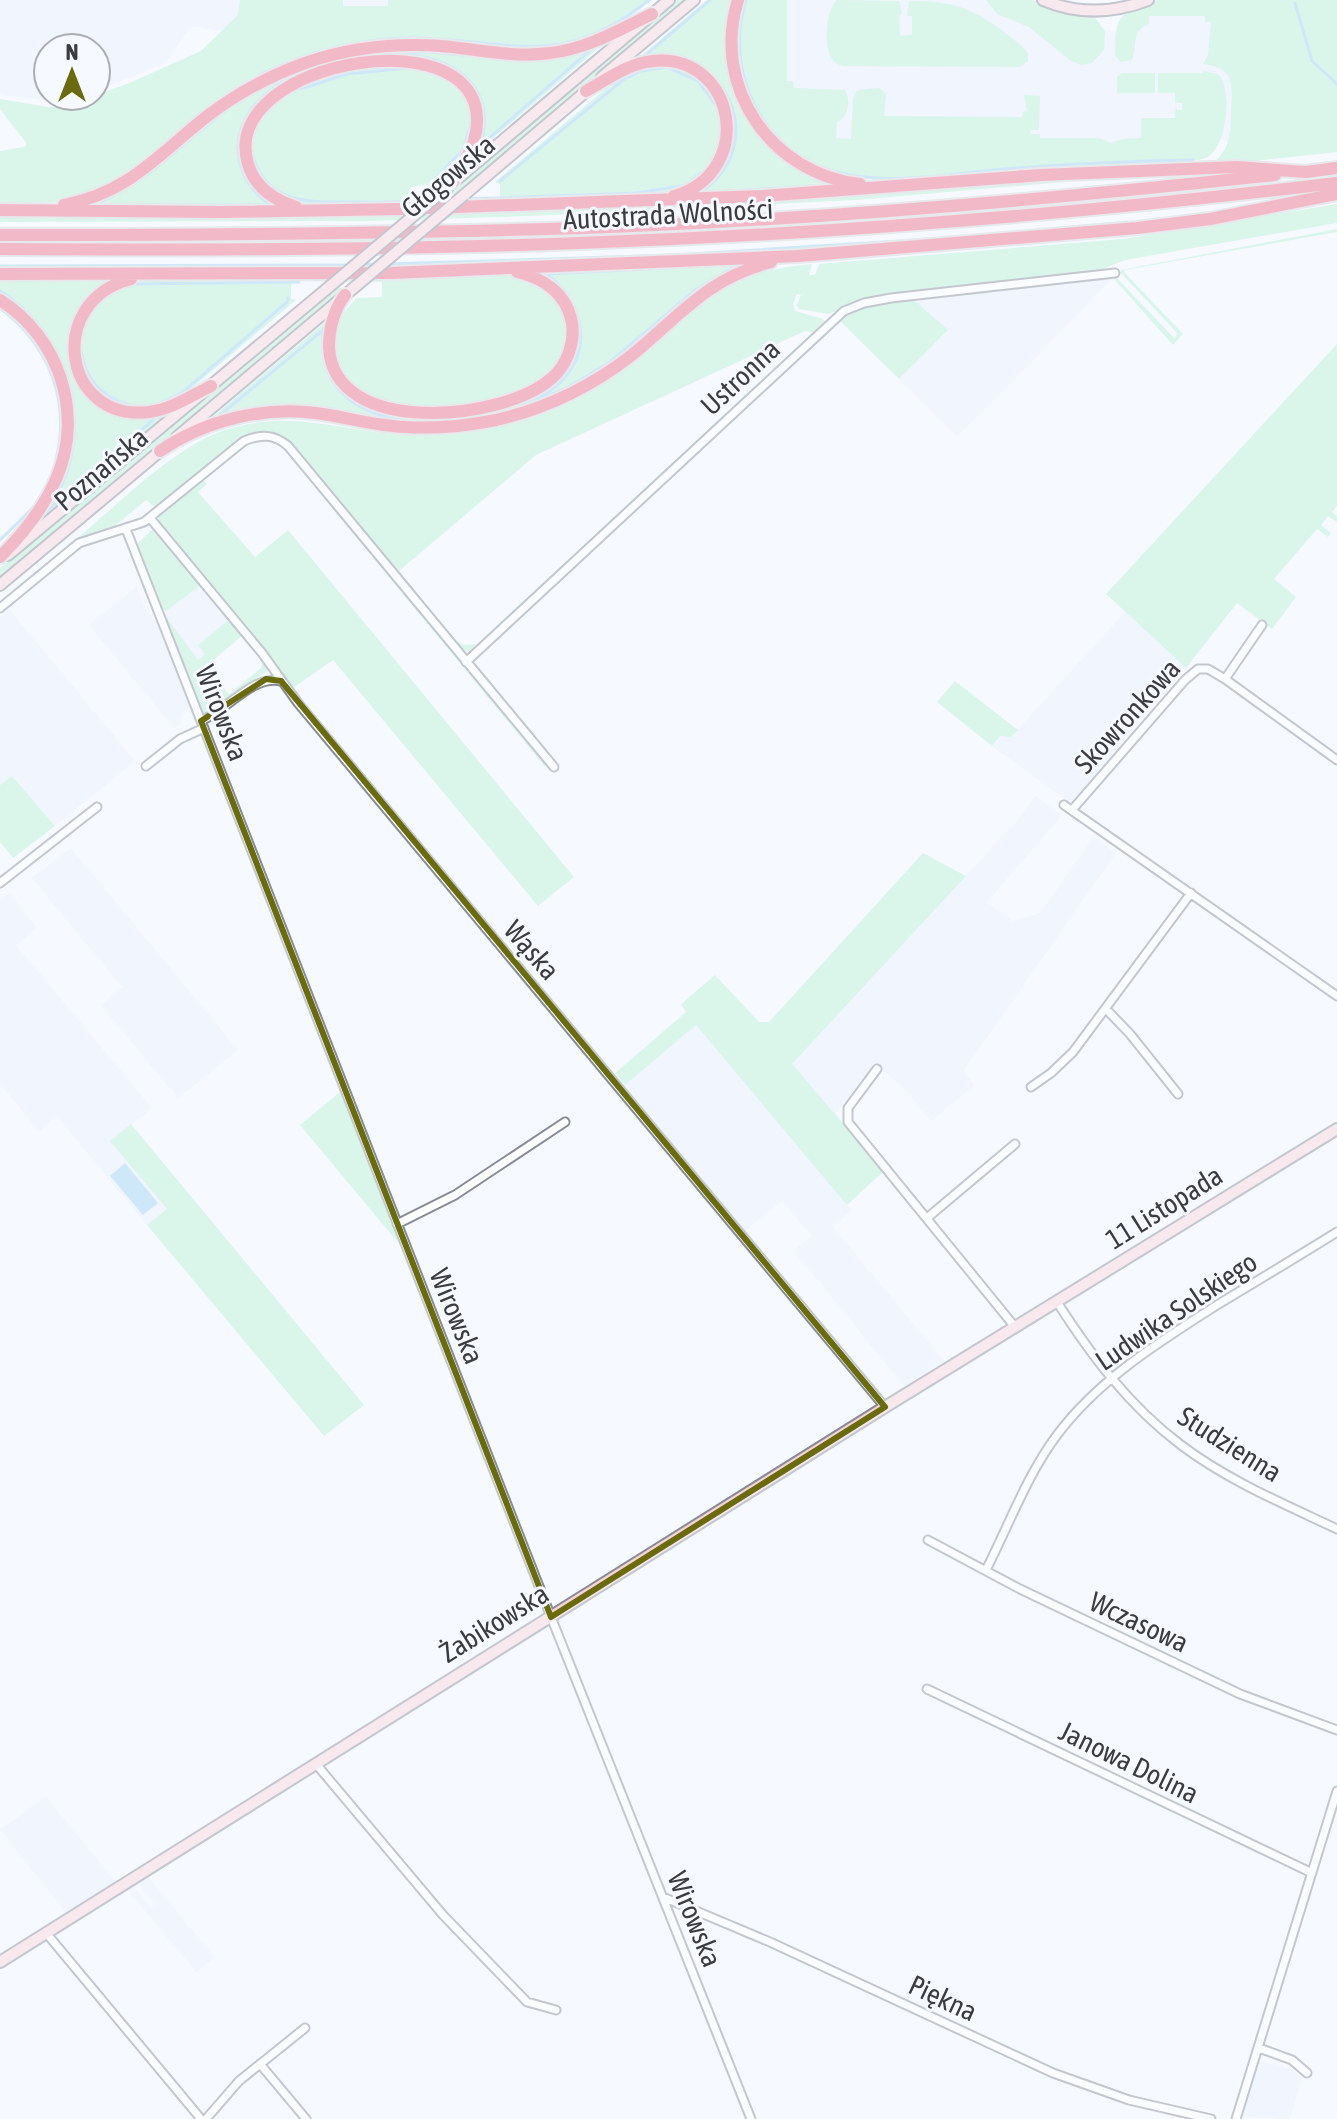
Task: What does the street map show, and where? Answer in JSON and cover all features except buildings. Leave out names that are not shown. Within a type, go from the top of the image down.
[{"type":"highway","points":[[738,0],[732,28],[733,66],[742,98],[761,130],[781,151],[811,171],[854,183],[891,186]]},
{"type":"highway","points":[[33,210],[78,203],[116,188],[152,164],[220,106],[268,78],[308,62],[352,51],[397,46],[440,46],[515,55],[557,52],[594,42],[652,14]]},
{"type":"highway","points":[[586,91],[633,66],[662,60],[701,74],[720,96],[727,115],[728,136],[716,167],[695,187],[678,195],[650,201]]},
{"type":"highway","points":[[323,211],[287,204],[266,192],[250,171],[246,155],[247,133],[258,110],[279,91],[312,77],[356,65],[423,62],[442,69],[468,91],[476,112],[476,133],[471,150],[453,182]]},
{"type":"highway","points":[[0,210],[323,211],[650,201],[1041,175],[1236,167],[1306,172],[1337,168]]},
{"type":"highway","name":"Autostrada Wolności","points":[[0,235],[323,234],[681,223],[1004,202],[1306,172]]},
{"type":"highway","name":"Autostrada Wolności","points":[[0,249],[348,249],[683,238],[1052,213],[1337,183]]},
{"type":"highway","points":[[0,274],[498,269],[798,256],[1137,228],[1210,219],[1337,194]]},
{"type":"highway","points":[[160,451],[205,428],[265,413],[310,413],[416,428],[462,425],[515,415],[570,394],[611,370],[695,299],[724,280],[761,265],[798,256]]},
{"type":"highway","points":[[351,290],[333,319],[329,347],[335,372],[348,390],[367,403],[394,410],[433,412],[473,408],[513,399],[544,384],[560,369],[572,342],[569,314],[555,291],[534,277],[498,269]]},
{"type":"highway","points":[[162,274],[121,282],[92,299],[80,317],[74,334],[73,350],[77,367],[94,395],[107,405],[127,412],[165,409],[211,386]]},
{"type":"highway","points":[[0,300],[24,318],[50,352],[61,377],[68,417],[65,453],[53,487],[0,559]]},
{"type":"main road","name":"Głogowska","points":[[223,376],[669,0]]},
{"type":"main road","name":"Głogowska","points":[[233,389],[694,0]]},
{"type":"main road","points":[[1043,0],[1068,9],[1098,11],[1124,8],[1148,0]]},
{"type":"main road","name":"Poznańska","points":[[0,559],[223,376]]},
{"type":"main road","name":"Poznańska","points":[[0,585],[233,389]]},
{"type":"main road","name":"11 Listopada","points":[[1015,1327],[1337,1129]]},
{"type":"main road","name":"Żabikowska","points":[[0,1962],[1015,1327]]},
{"type":"street","name":"Ustronna","points":[[466,662],[844,311],[881,300],[1115,273]]},
{"type":"street","points":[[0,608],[79,543],[126,529],[150,518],[244,441],[264,436],[282,441],[554,767]]},
{"type":"street","name":"Wąska","points":[[150,518],[262,653],[281,681],[885,1407]]},
{"type":"street","name":"Wirowska","points":[[126,529],[551,1617],[751,2119]]},
{"type":"street","points":[[1225,679],[1262,625]]},
{"type":"street","name":"Skowronkowa","points":[[1191,893],[1068,807],[1194,671],[1208,669],[1225,679],[1337,760]]},
{"type":"street","points":[[146,766],[256,683],[266,679],[281,681]]},
{"type":"street","points":[[0,883],[97,807]]},
{"type":"street","points":[[1031,1087],[1066,1059],[1191,893],[1337,996]]},
{"type":"street","points":[[1106,1009],[1178,1094]]},
{"type":"street","points":[[877,1069],[848,1108],[846,1117],[1015,1327]]},
{"type":"street","points":[[397,1224],[467,1188],[565,1122]]},
{"type":"street","points":[[927,1218],[1015,1144]]},
{"type":"street","name":"Ludwika Solskiego","points":[[986,1570],[1049,1447],[1071,1418],[1111,1378],[1163,1340],[1337,1232]]},
{"type":"street","name":"Studzienna","points":[[1057,1302],[1089,1352],[1111,1378],[1148,1416],[1189,1451],[1238,1480],[1337,1529]]},
{"type":"street","name":"Wczasowa","points":[[928,1540],[1020,1589],[1240,1694],[1337,1730]]},
{"type":"street","name":"Janowa Dolina","points":[[927,1689],[1312,1873]]},
{"type":"street","points":[[316,1764],[443,1915],[527,2002],[556,2010]]},
{"type":"street","points":[[1236,2119],[1337,1791]]},
{"type":"street","name":"Piękna","points":[[663,1897],[1053,2073],[1129,2100],[1211,2119]]},
{"type":"street","points":[[47,1934],[204,2119],[236,2084],[305,2028]]},
{"type":"street","points":[[1259,2048],[1292,2060],[1307,2073]]},
{"type":"street","points":[[260,2064],[306,2119]]},
{"type":"highlighted area","points":[[266,679],[281,681],[885,1407],[551,1617],[201,721]]},
{"type":"shaded area","points":[[0,0],[531,0],[497,7],[343,6],[221,31],[190,26],[166,63],[112,85],[112,32],[32,32],[32,99],[0,94]]},
{"type":"shaded area","points":[[757,0],[1017,0],[1103,31],[1118,31],[1119,21],[1236,0],[1240,72],[1229,142],[1207,135],[1188,144],[833,152],[751,32]]},
{"type":"shaded area","points":[[1113,278],[957,437],[899,379],[948,331],[913,300]]},
{"type":"shaded area","points":[[201,585],[230,619],[199,645],[205,654],[198,660],[167,621],[166,611]]},
{"type":"shaded area","points":[[136,587],[146,610],[156,622],[190,708],[182,714],[180,724],[175,729],[89,625]]},
{"type":"shaded area","points":[[9,609],[135,761],[55,826],[12,776],[0,785],[0,617]]},
{"type":"shaded area","points":[[1125,612],[1186,668],[1070,803],[992,746],[1001,736],[1011,737]]},
{"type":"shaded area","points":[[1035,796],[1062,815],[987,902],[1012,921],[1040,913],[1094,837],[1116,853],[964,1070],[974,1086],[931,1121],[902,1086],[875,1064],[834,1115],[791,1065],[1016,822]]},
{"type":"shaded area","points":[[71,848],[238,1050],[178,1098],[101,1005],[122,987],[32,878]]},
{"type":"shaded area","points":[[9,893],[37,928],[16,945],[152,1108],[111,1141],[167,1210],[147,1225],[57,1116],[39,1131],[0,1084],[0,900]]},
{"type":"shaded area","points":[[696,1025],[852,1210],[833,1227],[944,1361],[904,1386],[794,1251],[812,1236],[782,1201],[744,1232],[625,1085]]},
{"type":"shaded area","points":[[46,1796],[117,1884],[67,1914],[0,1830]]},
{"type":"shaded area","points":[[148,1876],[214,1957],[196,1972],[127,1889],[133,1886],[151,1908],[155,1904],[138,1883]]},
{"type":"shaded area","points":[[1260,2061],[1293,2070],[1302,2078],[1290,2119],[1242,2117]]},
{"type":"green space","points":[[240,0],[343,0],[343,6],[388,6],[388,0],[652,0],[615,27],[576,43],[523,51],[447,43],[290,64],[123,179],[65,201],[0,205],[0,151],[27,144],[0,109],[0,99],[32,104],[32,112],[112,112],[112,89],[201,51],[238,15]]},
{"type":"green space","points":[[676,0],[687,0],[457,194],[447,194]]},
{"type":"green space","points":[[707,0],[734,0],[728,34],[758,133],[840,185],[693,195],[720,169],[727,155],[732,140],[729,110],[711,77],[640,57]]},
{"type":"green space","points":[[743,0],[787,0],[787,81],[793,81],[794,88],[845,90],[848,108],[837,122],[836,138],[851,139],[853,99],[857,90],[879,88],[886,94],[884,116],[1022,117],[1023,112],[1027,111],[1024,95],[1040,96],[1039,130],[1031,130],[1030,134],[1040,134],[1040,138],[1099,138],[1111,143],[1141,138],[1141,118],[1175,118],[1176,105],[1177,110],[1182,110],[1182,103],[1175,103],[1175,93],[1158,93],[1158,73],[1203,71],[1218,74],[1223,81],[1226,117],[1220,141],[1208,157],[1183,162],[894,180],[842,175],[818,168],[795,156],[775,139],[750,101],[741,74],[737,46]]},
{"type":"green space","points":[[837,0],[899,1],[902,13],[899,16],[900,36],[912,35],[912,16],[907,16],[909,1],[959,7],[984,18],[1009,36],[1028,53],[1028,61],[1020,67],[843,66],[833,61],[827,46],[828,19]]},
{"type":"green space","points":[[986,0],[1032,0],[1057,11],[1095,18],[1105,31],[1104,50],[1092,63],[1081,65],[1071,61],[1029,27],[997,14]]},
{"type":"green space","points":[[1157,0],[1337,0],[1337,152],[1215,163],[1229,137],[1232,92],[1226,73],[1203,64],[1208,55],[1211,22],[1205,22],[1205,16],[1149,16],[1149,24],[1137,35],[1132,60],[1121,62],[1115,55],[1117,29],[1122,17]]},
{"type":"green space","points":[[608,40],[478,151],[481,113],[471,88],[455,70],[426,59],[378,60],[298,79],[268,93],[256,104],[247,118],[242,135],[242,158],[250,176],[279,207],[81,206],[244,95],[326,60],[404,49],[504,57]]},
{"type":"green space","points":[[397,65],[434,70],[466,98],[472,128],[462,156],[451,169],[431,184],[411,187],[412,201],[409,203],[302,204],[288,200],[262,182],[252,164],[250,139],[268,106],[306,83],[332,75]]},
{"type":"green space","points":[[649,66],[676,69],[695,76],[713,94],[720,109],[720,141],[705,170],[693,182],[669,193],[651,196],[475,202],[480,198],[500,197],[500,184],[495,182],[611,84],[623,75]]},
{"type":"green space","points":[[1122,73],[1155,73],[1155,93],[1117,93],[1117,77]]},
{"type":"green space","points":[[1110,178],[856,200],[532,216],[366,221],[0,222],[0,215],[284,215]]},
{"type":"green space","points":[[1337,204],[1337,223],[1125,260],[1101,270],[873,298],[828,314],[799,309],[797,305],[801,295],[797,294],[793,304],[795,311],[825,322],[472,651],[462,650],[291,445],[275,434],[264,432],[245,437],[156,508],[146,500],[115,526],[74,541],[166,463],[205,438],[225,430],[268,421],[289,421],[392,434],[454,434],[494,428],[553,410],[594,390],[619,373],[719,291],[760,273],[812,264],[809,275],[815,275],[819,264],[1123,239]],"holes":[[[805,331],[813,332],[477,644],[464,645],[456,641],[399,571],[536,455]]]},
{"type":"green space","points":[[1337,229],[1337,232],[1125,270],[1183,334],[1173,345],[1113,278],[1004,291],[1004,288],[1115,276],[1175,339],[1177,333],[1121,270]]},
{"type":"green space","points":[[750,261],[616,363],[560,395],[485,418],[416,424],[311,409],[204,424],[329,319],[324,346],[327,367],[344,393],[371,409],[387,414],[426,417],[523,399],[546,388],[568,368],[566,295],[539,271]]},
{"type":"green space","points":[[506,274],[526,278],[550,292],[561,308],[568,336],[557,366],[543,380],[523,391],[500,398],[452,406],[393,406],[367,397],[350,384],[334,357],[338,326],[357,298],[382,297],[382,282],[291,281],[291,298],[296,300],[179,399],[139,410],[112,402],[93,387],[82,368],[79,334],[97,300],[135,280]]},
{"type":"green space","points":[[0,276],[116,278],[96,289],[77,313],[69,346],[73,366],[122,416],[142,418],[165,415],[42,517],[52,500],[69,394],[13,303],[0,294]]},
{"type":"green space","points":[[336,288],[346,288],[0,579],[0,568]]},
{"type":"green space","points":[[987,290],[989,293],[914,300],[948,330],[899,379],[839,320],[869,306]]},
{"type":"green space","points":[[1337,344],[1337,506],[1332,512],[1337,516],[1337,522],[1328,516],[1321,525],[1331,533],[1328,537],[1317,529],[1274,579],[1296,597],[1272,629],[1237,603],[1186,668],[1106,594]]},
{"type":"green space","points":[[277,441],[543,759],[546,768]]},
{"type":"green space","points":[[202,479],[207,484],[198,492],[255,557],[288,530],[574,877],[538,906],[333,660],[293,688],[158,523],[159,516]]},
{"type":"green space","points":[[154,528],[201,585],[166,611],[160,607],[137,544]]},
{"type":"green space","points":[[167,618],[198,660],[205,654],[198,645],[230,619],[243,635],[205,667],[229,694],[261,668],[263,657],[267,671],[212,713],[204,713]]},
{"type":"green space","points":[[955,681],[1018,730],[1011,737],[1000,736],[992,746],[937,702]]},
{"type":"green space","points":[[12,776],[55,826],[13,858],[0,842],[0,785]]},
{"type":"green space","points":[[923,853],[966,876],[792,1064],[884,1171],[847,1205],[696,1025],[625,1085],[615,1073],[686,1012],[681,1004],[715,975],[759,1022],[769,1022]]},
{"type":"green space","points":[[340,1092],[400,1245],[300,1125]]},
{"type":"green space","points":[[131,1124],[364,1405],[324,1436],[147,1225],[167,1209],[110,1141]]},
{"type":"water","points":[[125,1163],[158,1203],[143,1215],[110,1176]]},
{"type":"waterway","points":[[259,75],[329,49],[383,39],[438,39],[529,46],[557,44],[586,37],[616,23],[649,0]]},
{"type":"waterway","points":[[648,53],[710,0]]},
{"type":"waterway","points":[[746,0],[740,33],[742,65],[750,96],[767,125]]},
{"type":"waterway","points":[[1295,3],[1312,61],[1337,84]]},
{"type":"waterway","points":[[414,52],[530,60],[576,55],[599,46]]},
{"type":"waterway","points":[[479,147],[588,52]]},
{"type":"waterway","points":[[273,206],[250,186],[243,173],[239,158],[245,119],[273,88],[316,66],[365,55],[414,55],[455,69],[480,97],[482,142]]},
{"type":"waterway","points":[[645,55],[674,56],[699,66],[718,82],[730,103],[736,127],[733,151],[721,174],[699,193]]},
{"type":"waterway","points":[[300,89],[347,74],[409,68]]},
{"type":"waterway","points":[[500,181],[623,80],[641,71],[662,68]]},
{"type":"waterway","points":[[669,68],[698,81],[715,104]]},
{"type":"waterway","points":[[263,88],[278,81]]},
{"type":"waterway","points":[[92,205],[151,172],[239,101]]},
{"type":"waterway","points":[[436,178],[463,150],[470,127]]},
{"type":"waterway","points":[[772,131],[783,143]]},
{"type":"waterway","points":[[795,153],[809,161]]},
{"type":"waterway","points":[[254,159],[270,186],[296,198],[326,202],[426,201]]},
{"type":"waterway","points":[[823,168],[845,174],[890,178],[1193,160]]},
{"type":"waterway","points":[[688,183],[701,173]]},
{"type":"waterway","points":[[465,199],[637,193],[681,186]]},
{"type":"waterway","points":[[714,192],[814,186]]},
{"type":"waterway","points":[[437,200],[454,200]]},
{"type":"waterway","points":[[144,205],[268,205]]},
{"type":"waterway","points":[[1063,228],[1127,222]]},
{"type":"waterway","points":[[388,264],[675,255],[947,238]]},
{"type":"waterway","points":[[360,265],[376,264]]},
{"type":"waterway","points":[[323,332],[327,369],[344,395],[371,412],[405,420],[443,422],[481,417],[516,408],[544,395],[561,382],[572,368],[579,352],[581,336],[578,319],[572,303],[547,274],[744,264]]},
{"type":"waterway","points":[[0,266],[348,265]]},
{"type":"waterway","points":[[539,400],[610,362],[695,290],[736,266]]},
{"type":"waterway","points":[[131,284],[299,282]]},
{"type":"waterway","points":[[0,291],[24,310],[44,332],[59,358],[69,385],[74,414],[73,444],[67,473],[54,501]]},
{"type":"waterway","points":[[156,405],[183,392],[288,298]]},
{"type":"waterway","points":[[0,308],[31,338],[52,375],[60,416],[56,459]]},
{"type":"waterway","points":[[220,415],[327,324]]},
{"type":"waterway","points":[[81,351],[86,370],[96,386],[129,405]]},
{"type":"waterway","points":[[220,416],[273,405],[315,407]]},
{"type":"waterway","points":[[335,410],[378,418]]},
{"type":"waterway","points":[[46,512],[153,420]]},
{"type":"waterway","points":[[0,540],[35,506]]}]
